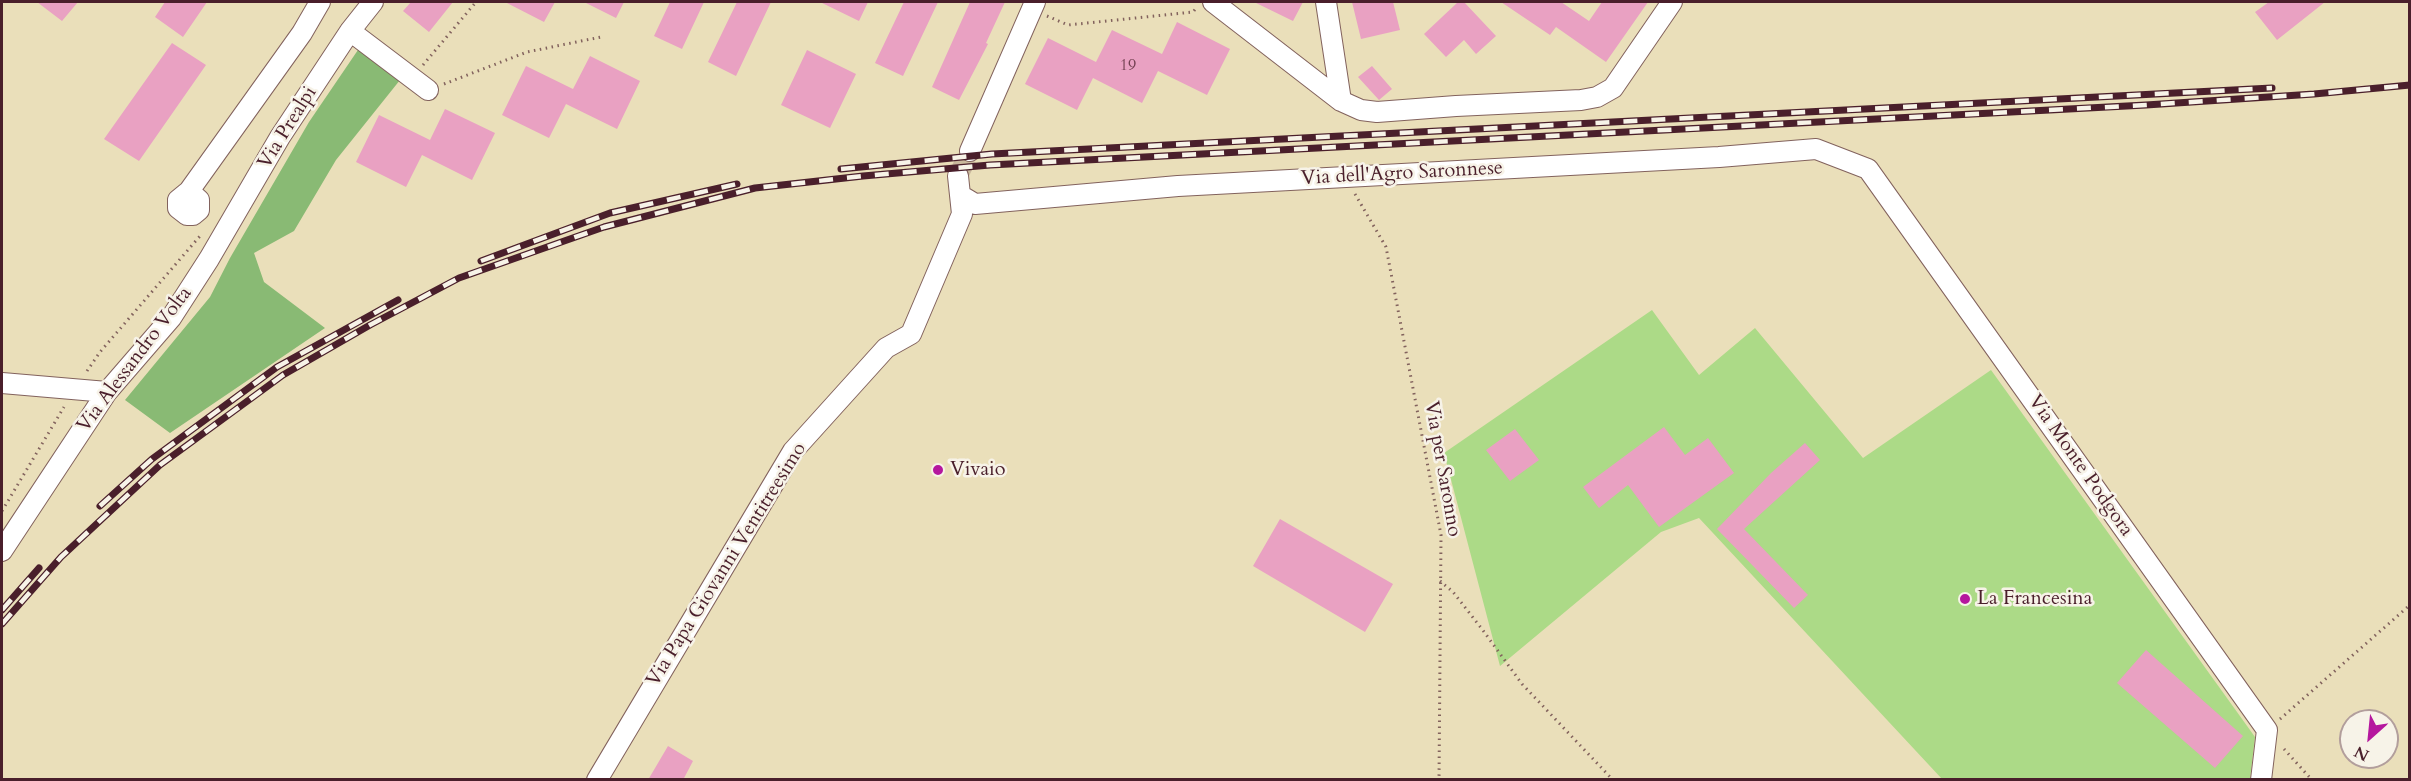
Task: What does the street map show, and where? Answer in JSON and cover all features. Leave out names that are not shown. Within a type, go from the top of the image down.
[{"type":"street","points":[[189,191],[302,33],[320,2]]},
{"type":"street","name":"Via Prealpi","points":[[209,259],[280,137],[350,32],[373,2]]},
{"type":"street","points":[[1213,2],[1341,101],[1360,110],[1377,112],[1581,100],[1597,97],[1613,88],[1672,2]]},
{"type":"street","points":[[1326,2],[1341,101]]},
{"type":"street","points":[[970,151],[1033,5]]},
{"type":"street","points":[[350,32],[428,90]]},
{"type":"street","name":"Via dell'Agro Saronnese","points":[[959,186],[975,204],[1178,186],[1719,158],[1816,149],[1844,160]]},
{"type":"street","name":"Via Monte Podgora","points":[[1844,160],[1868,169],[2267,730]]},
{"type":"street","name":"Via Papa Giovanni Ventitreesimo","points":[[597,780],[793,451],[886,348],[911,334],[962,214],[959,186]]},
{"type":"street","name":"Via Alessandro Volta","points":[[2,551],[107,392],[171,318],[209,259]]},
{"type":"street","points":[[2,383],[107,392]]},
{"type":"street","points":[[2262,780],[2267,730]]},
{"type":"path","points":[[412,78],[476,2]]},
{"type":"path","points":[[1033,5],[1068,25],[1193,12],[1201,2]]},
{"type":"path","points":[[428,90],[527,52],[601,37]]},
{"type":"path","name":"Via per Saronno","points":[[1345,177],[1386,247],[1441,535],[1439,780]]},
{"type":"path","points":[[2,511],[100,352],[203,232]]},
{"type":"path","points":[[1440,581],[1453,592],[1522,684],[1613,780]]},
{"type":"path","points":[[2312,780],[2267,730],[2409,605]]},
{"type":"green space","points":[[360,47],[400,80],[336,160],[294,231],[254,253],[264,282],[325,328],[170,433],[125,400],[210,297],[309,122]]},
{"type":"green space","name":"La Francesina","points":[[1652,310],[1699,375],[1755,328],[1863,458],[1991,370],[2255,737],[2250,779],[1942,779],[1699,518],[1661,532],[1500,666],[1444,453]]},
{"type":"building","points":[[37,2],[78,2],[62,21]]},
{"type":"building","points":[[165,2],[207,2],[183,37],[155,17]]},
{"type":"building","points":[[411,2],[453,2],[429,32],[403,11]]},
{"type":"building","points":[[505,2],[555,2],[544,22]]},
{"type":"building","points":[[584,2],[624,2],[616,18]]},
{"type":"building","points":[[670,2],[704,2],[682,49],[654,36]]},
{"type":"building","points":[[737,2],[771,2],[736,76],[708,62]]},
{"type":"building","points":[[820,2],[868,2],[859,21]]},
{"type":"building","points":[[904,2],[938,2],[903,76],[875,63]]},
{"type":"building","points":[[970,2],[1005,2],[986,43],[988,44],[959,100],[932,87]]},
{"type":"building","points":[[1254,2],[1303,2],[1293,21]]},
{"type":"building","points":[[1352,2],[1393,2],[1400,30],[1361,39]]},
{"type":"building","points":[[1458,2],[1464,2],[1496,36],[1476,54],[1464,40],[1446,57],[1424,34]]},
{"type":"building","points":[[1501,2],[1561,2],[1589,21],[1602,2],[1648,2],[1606,62],[1556,27],[1550,35]]},
{"type":"building","points":[[2269,2],[2325,2],[2277,40],[2255,12]]},
{"type":"building","points":[[1177,22],[1230,49],[1207,95],[1158,71],[1142,103],[1093,78],[1077,110],[1025,84],[1048,38],[1096,62],[1112,30],[1162,54]]},
{"type":"building","points":[[172,43],[206,65],[139,161],[104,139]]},
{"type":"building","points":[[807,50],[856,74],[830,128],[781,105]]},
{"type":"building","points":[[590,56],[640,81],[617,129],[566,104],[549,138],[502,115],[526,66],[573,89]]},
{"type":"building","points":[[1372,66],[1392,89],[1379,100],[1358,77]]},
{"type":"building","points":[[445,109],[495,133],[472,180],[422,155],[406,187],[356,162],[379,115],[430,140]]},
{"type":"building","points":[[1664,427],[1685,455],[1708,438],[1734,473],[1659,527],[1628,485],[1599,508],[1583,487]]},
{"type":"building","points":[[1515,429],[1539,460],[1510,481],[1486,450]]},
{"type":"building","points":[[1805,443],[1820,460],[1744,529],[1808,595],[1794,608],[1717,529],[1771,473]]},
{"type":"building","points":[[1280,519],[1393,584],[1365,632],[1253,566]]},
{"type":"building","points":[[2146,650],[2243,736],[2215,768],[2117,683]]},
{"type":"building","points":[[668,746],[693,761],[683,780],[648,780]]},
{"type":"tunnel","points":[[958,176],[970,151]]},
{"type":"railway","points":[[2,624],[61,557],[160,465],[283,375],[459,278],[604,227],[755,188],[990,165],[2146,105],[2410,85]]},
{"type":"railway","points":[[841,169],[992,154],[2272,88]]},
{"type":"railway","points":[[481,261],[610,213],[737,184]]},
{"type":"railway","points":[[100,506],[152,459],[277,367],[398,300]]},
{"type":"railway","points":[[2,610],[39,568]]},
{"type":"place","name":"Vivaio","points":[[938,470]]},
{"type":"place","name":"La Francesina","points":[[1965,599]]}]
